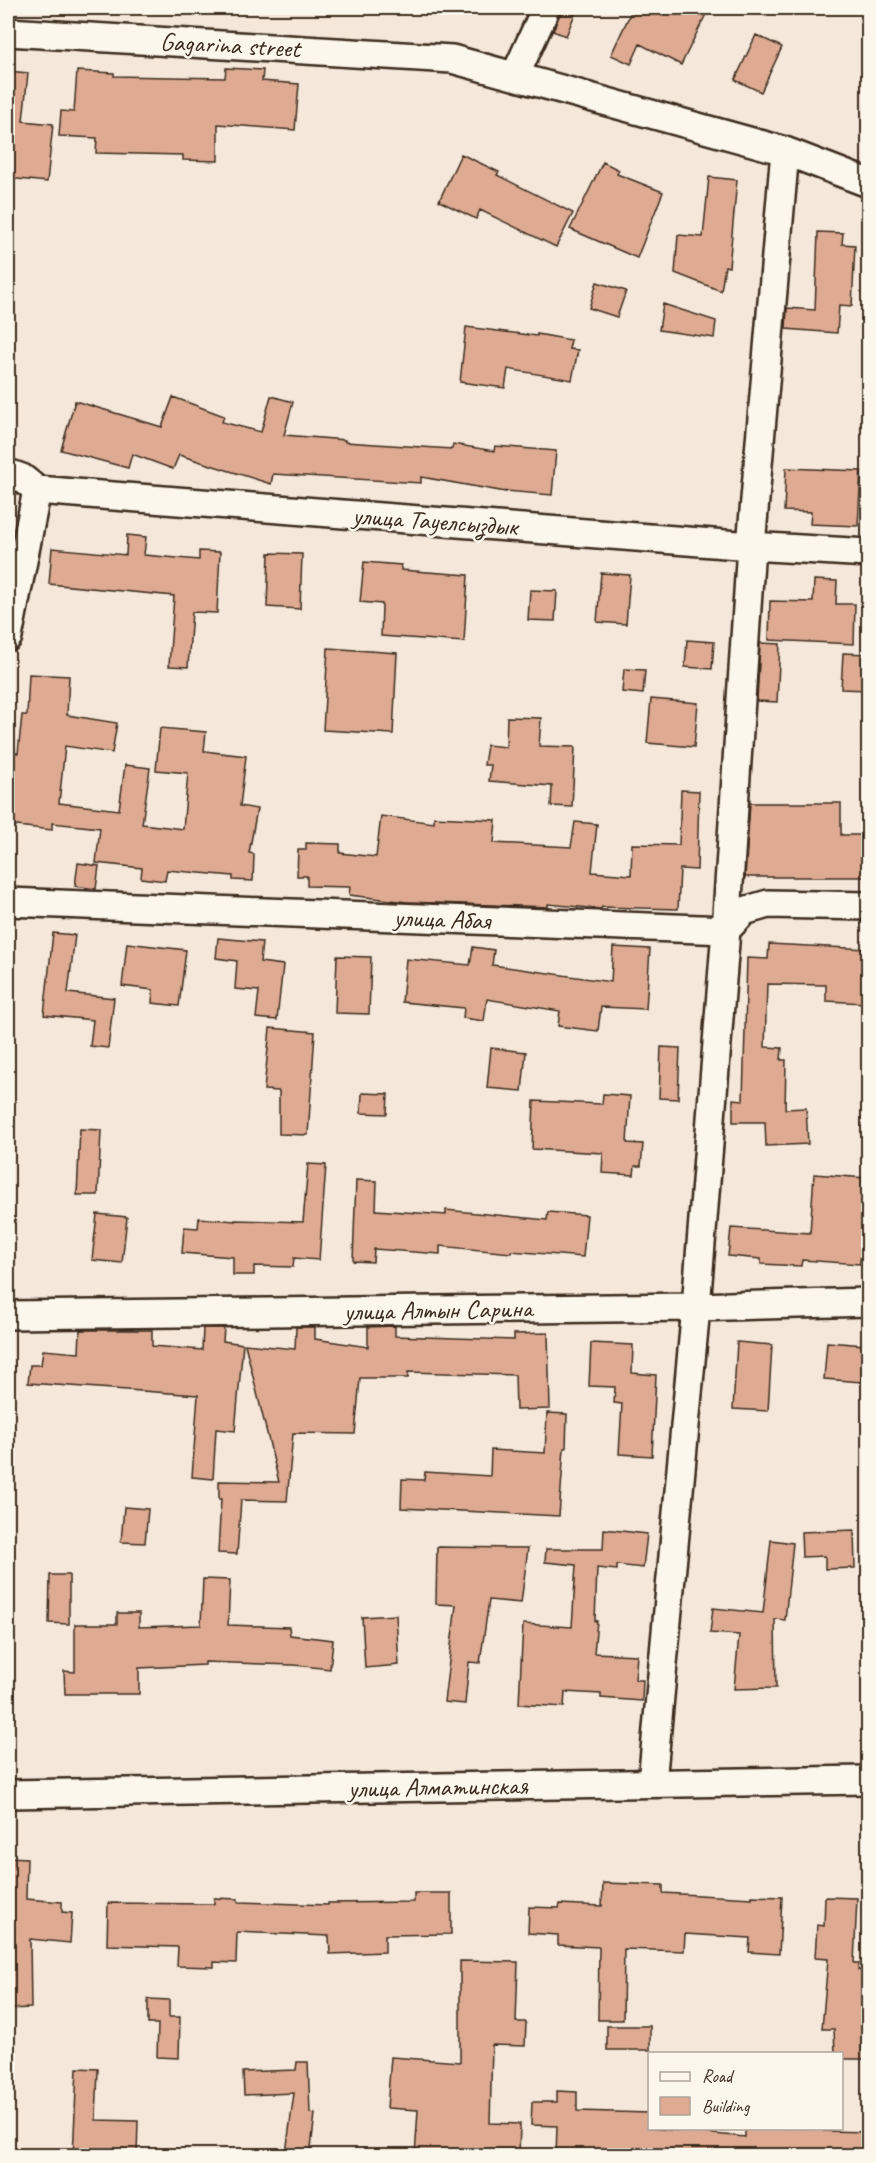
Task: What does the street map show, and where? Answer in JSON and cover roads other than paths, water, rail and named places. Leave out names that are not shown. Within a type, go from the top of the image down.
[{"type":"street","points":[[515,76],[546,8]]},
{"type":"street","name":"Gagarina street","points":[[8,32],[452,59],[785,151],[868,183]]},
{"type":"street","points":[[652,1783],[696,1307],[726,930],[750,546],[785,151]]},
{"type":"street","name":"улица Тауелсыздык","points":[[8,473],[22,478],[37,490],[750,546],[868,553]]},
{"type":"street","points":[[8,637],[37,490]]},
{"type":"street","name":"улица Абая","points":[[8,902],[726,930]]},
{"type":"street","points":[[726,930],[744,911],[768,904],[868,906]]},
{"type":"street","name":"улица Алтын Сарина","points":[[8,1315],[696,1307],[868,1302]]},
{"type":"street","name":"улица Алматинская","points":[[8,1794],[868,1780]]}]
